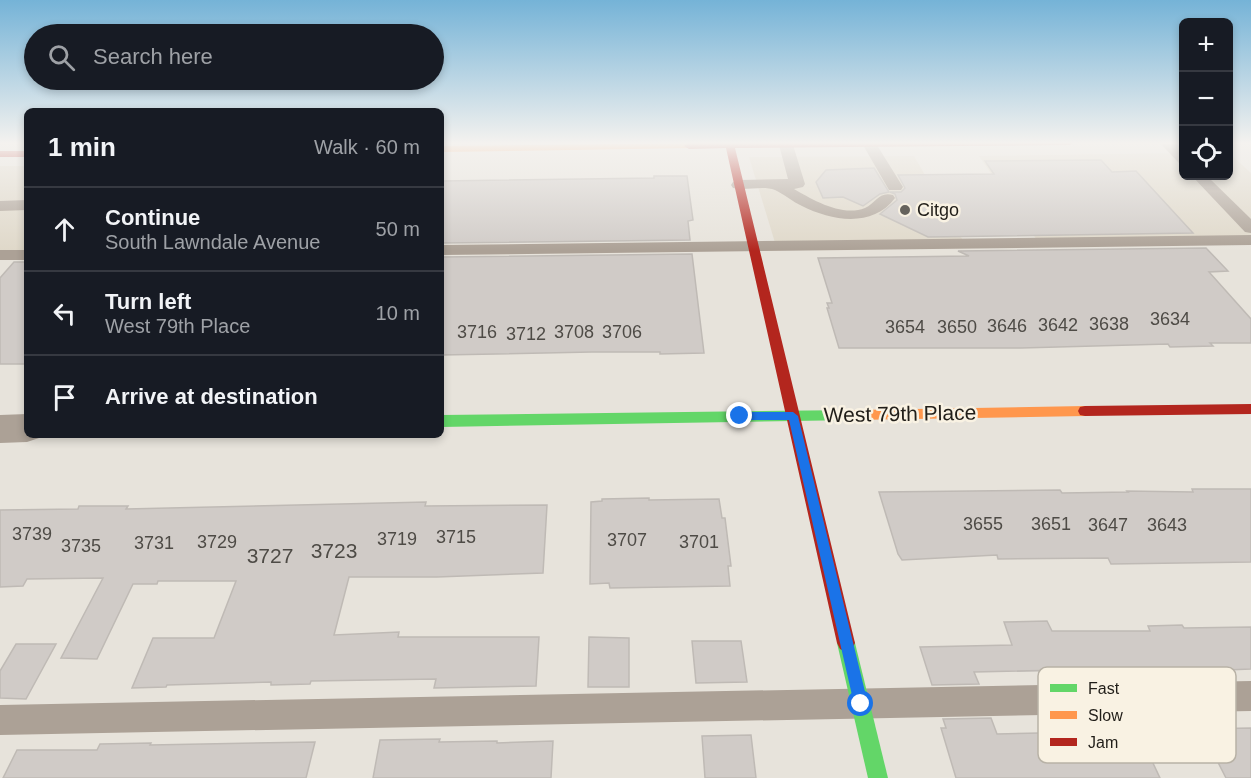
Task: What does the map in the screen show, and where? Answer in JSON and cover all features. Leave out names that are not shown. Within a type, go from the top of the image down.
[{"type":"street","points":[[738,178],[878,778]]},
{"type":"street","name":"West 79th Place","points":[[444,421],[1251,409]]},
{"type":"street","points":[[0,429],[24,428]]},
{"type":"lane","points":[[739,185],[797,184],[795,178]]},
{"type":"lane","points":[[776,184],[796,198],[829,211],[852,215],[870,212],[891,193],[885,178]]},
{"type":"lane","points":[[1203,180],[1251,228]]},
{"type":"lane","points":[[0,206],[24,206]]},
{"type":"lane","points":[[444,250],[1251,240]]},
{"type":"lane","points":[[0,255],[24,255]]},
{"type":"lane","points":[[1236,696],[1251,696]]},
{"type":"lane","points":[[0,720],[1038,700]]},
{"type":"shaded area","points":[[0,178],[24,178],[24,255],[0,255]]},
{"type":"shaded area","points":[[755,178],[927,178],[965,244],[776,246]]},
{"type":"shaded area","points":[[994,178],[1251,178],[1251,240],[1039,243]]},
{"type":"building","points":[[687,178],[693,220],[688,221],[690,240],[444,243],[444,181]]},
{"type":"building","points":[[819,178],[880,178],[889,192],[880,194],[863,206],[843,197],[823,198],[816,182]]},
{"type":"building","points":[[900,178],[1143,178],[1193,233],[928,237],[880,214],[897,200],[895,194],[890,192],[901,192],[905,188]]},
{"type":"building","points":[[1206,248],[1228,271],[1209,272],[1251,319],[1251,343],[1210,343],[1213,346],[1170,347],[1168,344],[1021,348],[839,348],[827,308],[829,308],[827,303],[832,303],[818,258],[969,256],[958,251]]},
{"type":"building","points":[[692,254],[704,353],[592,352],[444,355],[444,257]]},
{"type":"building","points":[[14,262],[24,262],[24,364],[0,364],[0,278]]},
{"type":"building","points":[[1192,489],[1251,489],[1251,562],[1111,564],[1108,558],[998,559],[997,555],[902,560],[898,554],[879,492],[1060,490],[1062,493],[1193,492]]},
{"type":"building","points":[[649,498],[649,500],[719,499],[722,518],[725,518],[731,566],[728,566],[730,586],[610,588],[609,583],[590,584],[591,502],[602,501],[602,499]]},
{"type":"building","points":[[426,502],[425,506],[547,505],[543,573],[437,577],[349,577],[334,635],[399,632],[398,637],[539,637],[536,686],[434,688],[436,679],[311,681],[310,684],[271,685],[271,682],[167,685],[166,687],[132,688],[153,638],[214,638],[236,581],[158,581],[157,584],[133,584],[97,659],[61,658],[103,578],[27,579],[23,586],[0,587],[0,510],[78,509],[79,506],[128,506],[126,509]]},
{"type":"building","points":[[1047,621],[1052,631],[1150,631],[1148,626],[1182,625],[1184,628],[1251,627],[1251,669],[1236,670],[1236,667],[1038,667],[1038,671],[974,672],[979,684],[932,685],[920,647],[1012,645],[1004,622]]},
{"type":"building","points":[[589,637],[629,638],[629,687],[588,687]]},
{"type":"building","points":[[692,641],[741,641],[747,682],[696,683]]},
{"type":"building","points":[[16,644],[56,644],[26,699],[0,698],[0,671]]},
{"type":"building","points":[[991,718],[997,734],[1038,733],[1038,763],[1153,763],[1160,778],[956,778],[941,728],[946,728],[943,719]]},
{"type":"building","points":[[1236,728],[1251,728],[1251,778],[1226,778],[1218,763],[1236,763]]},
{"type":"building","points":[[751,735],[756,778],[705,778],[702,736]]},
{"type":"building","points":[[440,739],[439,742],[553,741],[551,778],[373,778],[380,740]]},
{"type":"building","points":[[315,742],[306,778],[3,778],[17,750],[97,750],[100,744]]},
{"type":"traffic: fast","points":[[444,421],[855,415]]},
{"type":"traffic: fast","points":[[846,643],[878,778]]},
{"type":"traffic: slow","points":[[855,415],[1085,411]]},
{"type":"traffic: jam","points":[[737,178],[846,643]]},
{"type":"traffic: jam","points":[[1085,411],[1251,409]]},
{"type":"place","name":"Citgo","points":[[905,210]]},
{"type":"route","points":[[740,416],[793,416],[861,704]]}]
